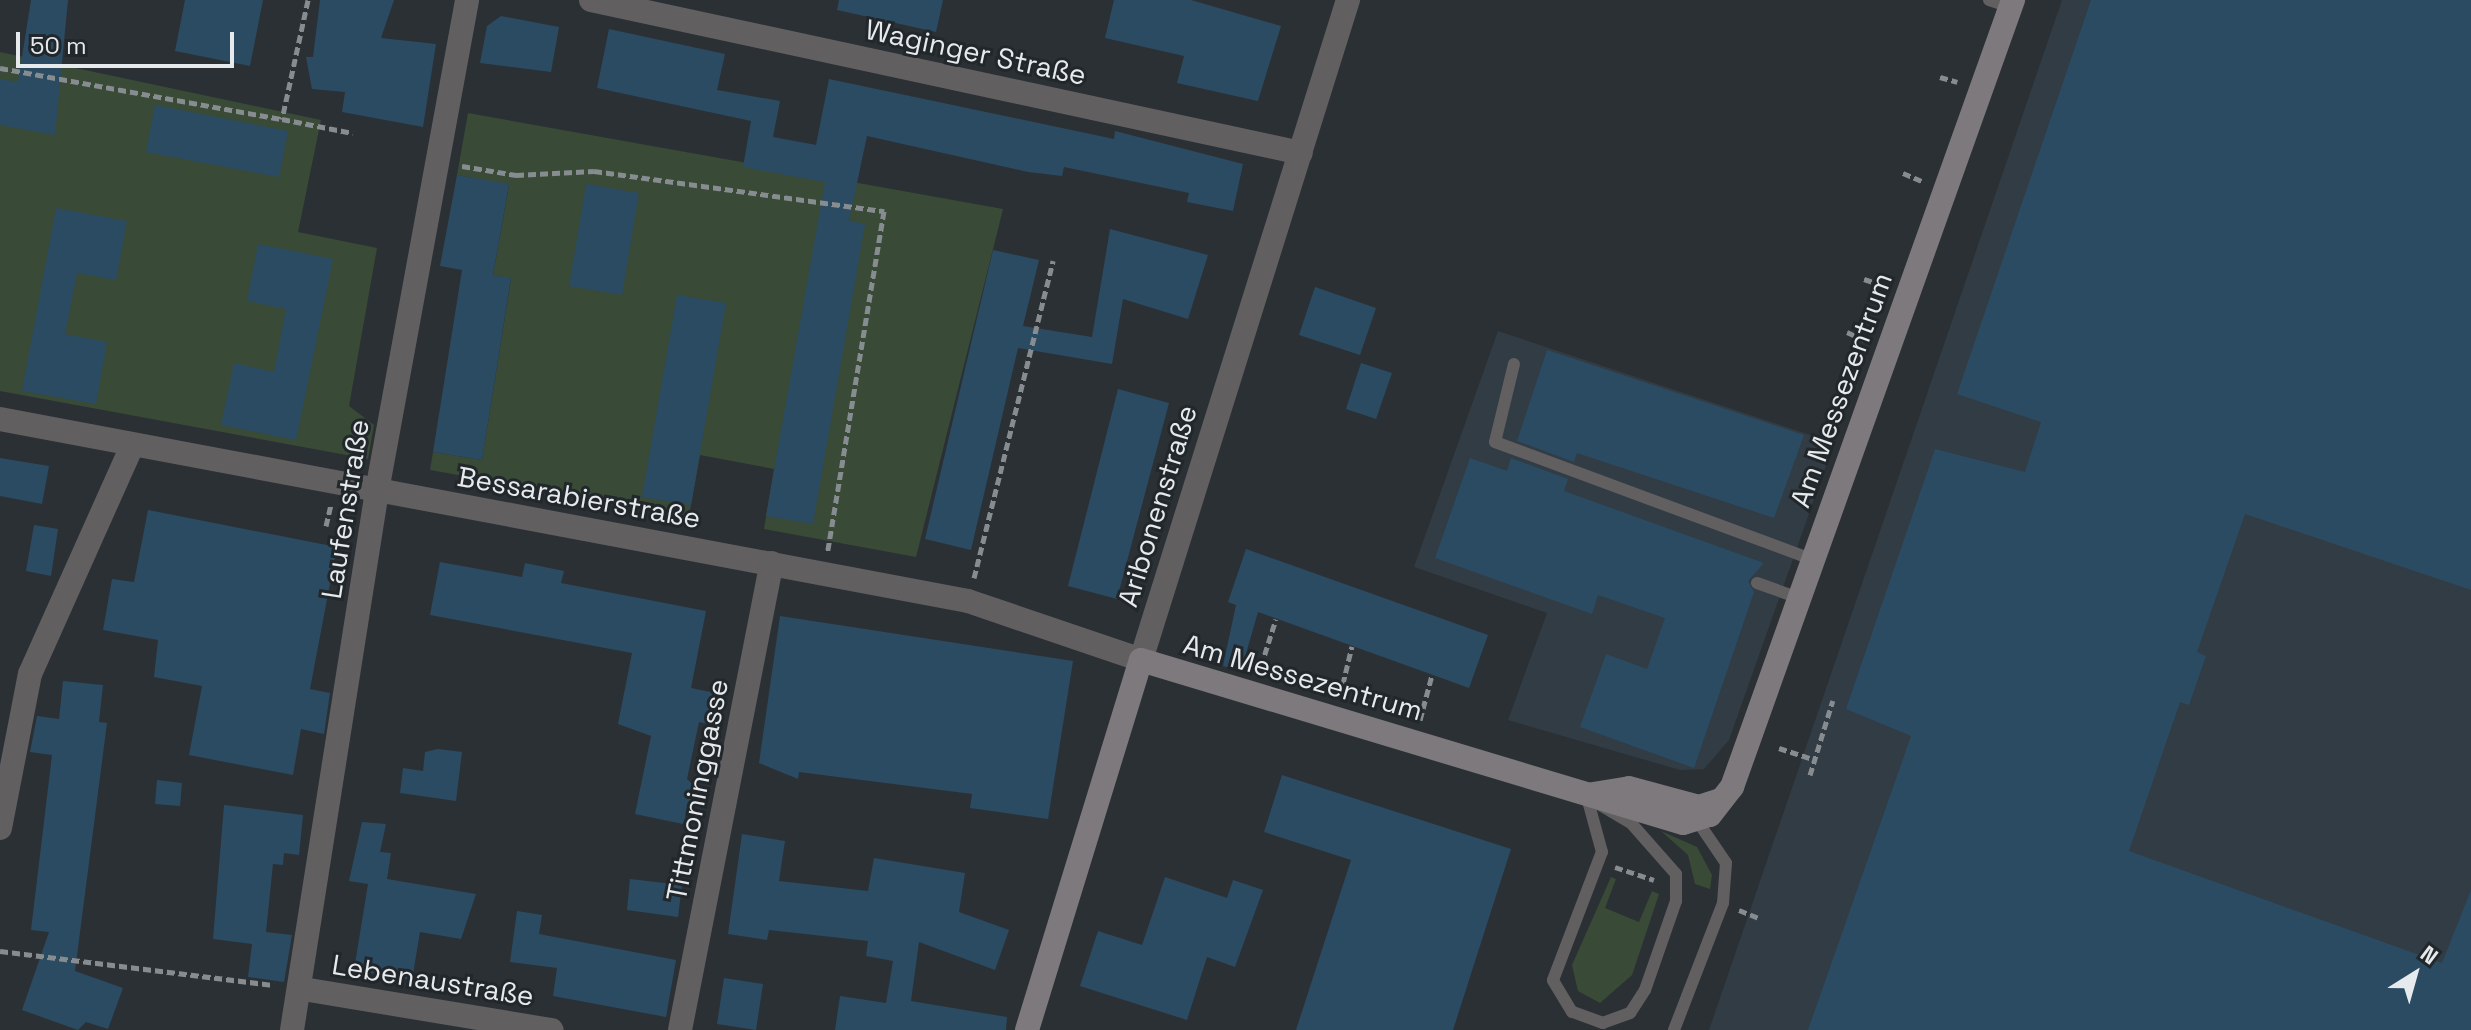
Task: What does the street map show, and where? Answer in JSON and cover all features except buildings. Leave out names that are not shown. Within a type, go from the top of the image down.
[{"type":"street","name":"Laufenstraße","points":[[292,1030],[303,989],[377,491],[467,0]]},
{"type":"street","name":"Waginger Straße","points":[[591,0],[1301,153]]},
{"type":"street","name":"Aribonenstraße","points":[[1027,1030],[1348,0]]},
{"type":"street","name":"Am Messezentrum","points":[[1141,660],[1586,795],[1698,822],[1724,798],[1799,598],[2004,2]]},
{"type":"street","name":"Bessarabierstraße","points":[[0,419],[968,601],[1141,660]]},
{"type":"street","points":[[0,828],[30,674],[132,446]]},
{"type":"street","name":"Tittmoninggasse","points":[[680,1030],[772,563]]},
{"type":"street","name":"Am Messezentrum","points":[[1586,795],[1629,788],[1699,807],[1724,798]]},
{"type":"street","name":"Lebenaustraße","points":[[303,989],[552,1030]]},
{"type":"lane","points":[[1514,364],[1495,442],[1812,559]]},
{"type":"lane","points":[[1757,583],[1799,598]]},
{"type":"lane","points":[[1586,795],[1654,843],[1676,874],[1676,901],[1645,990],[1630,1013],[1603,1023],[1572,1012],[1553,980],[1602,852],[1586,795]]},
{"type":"lane","points":[[1674,1030],[1723,903],[1726,863],[1698,822]]},
{"type":"path","points":[[282,119],[308,0]]},
{"type":"path","points":[[0,68],[353,133]]},
{"type":"path","points":[[1940,77],[1966,84]]},
{"type":"path","points":[[438,162],[516,175],[594,171],[884,211],[824,574]]},
{"type":"path","points":[[1903,173],[1930,185]]},
{"type":"path","points":[[968,601],[1053,261]]},
{"type":"path","points":[[1864,279],[1894,288]]},
{"type":"path","points":[[1847,332],[1874,345]]},
{"type":"path","points":[[1261,666],[1276,619]]},
{"type":"path","points":[[1334,717],[1352,646]]},
{"type":"path","points":[[1414,741],[1432,675]]},
{"type":"path","points":[[1810,775],[1817,761],[1833,700]]},
{"type":"path","points":[[1779,748],[1817,761]]},
{"type":"path","points":[[0,951],[303,989]]},
{"type":"shaded area","points":[[2062,0],[2471,0],[2471,1030],[1709,1030]]},
{"type":"shaded area","points":[[1498,331],[1834,443],[1729,740],[1704,769],[1680,770],[1508,720],[1547,613],[1414,567]]},
{"type":"green space","points":[[0,52],[321,120],[298,232],[377,248],[349,406],[374,425],[368,459],[0,391]]},
{"type":"green space","points":[[468,113],[1003,209],[916,557],[764,529],[774,469],[700,455],[689,516],[430,470],[433,452],[482,460],[511,279],[493,275],[509,185],[457,175]]},
{"type":"green space","points":[[1661,831],[1697,847],[1712,875],[1710,889],[1695,884],[1688,855]]},
{"type":"green space","points":[[1611,877],[1616,879],[1605,908],[1639,922],[1652,891],[1659,894],[1632,975],[1600,1003],[1578,991],[1572,965]]}]
